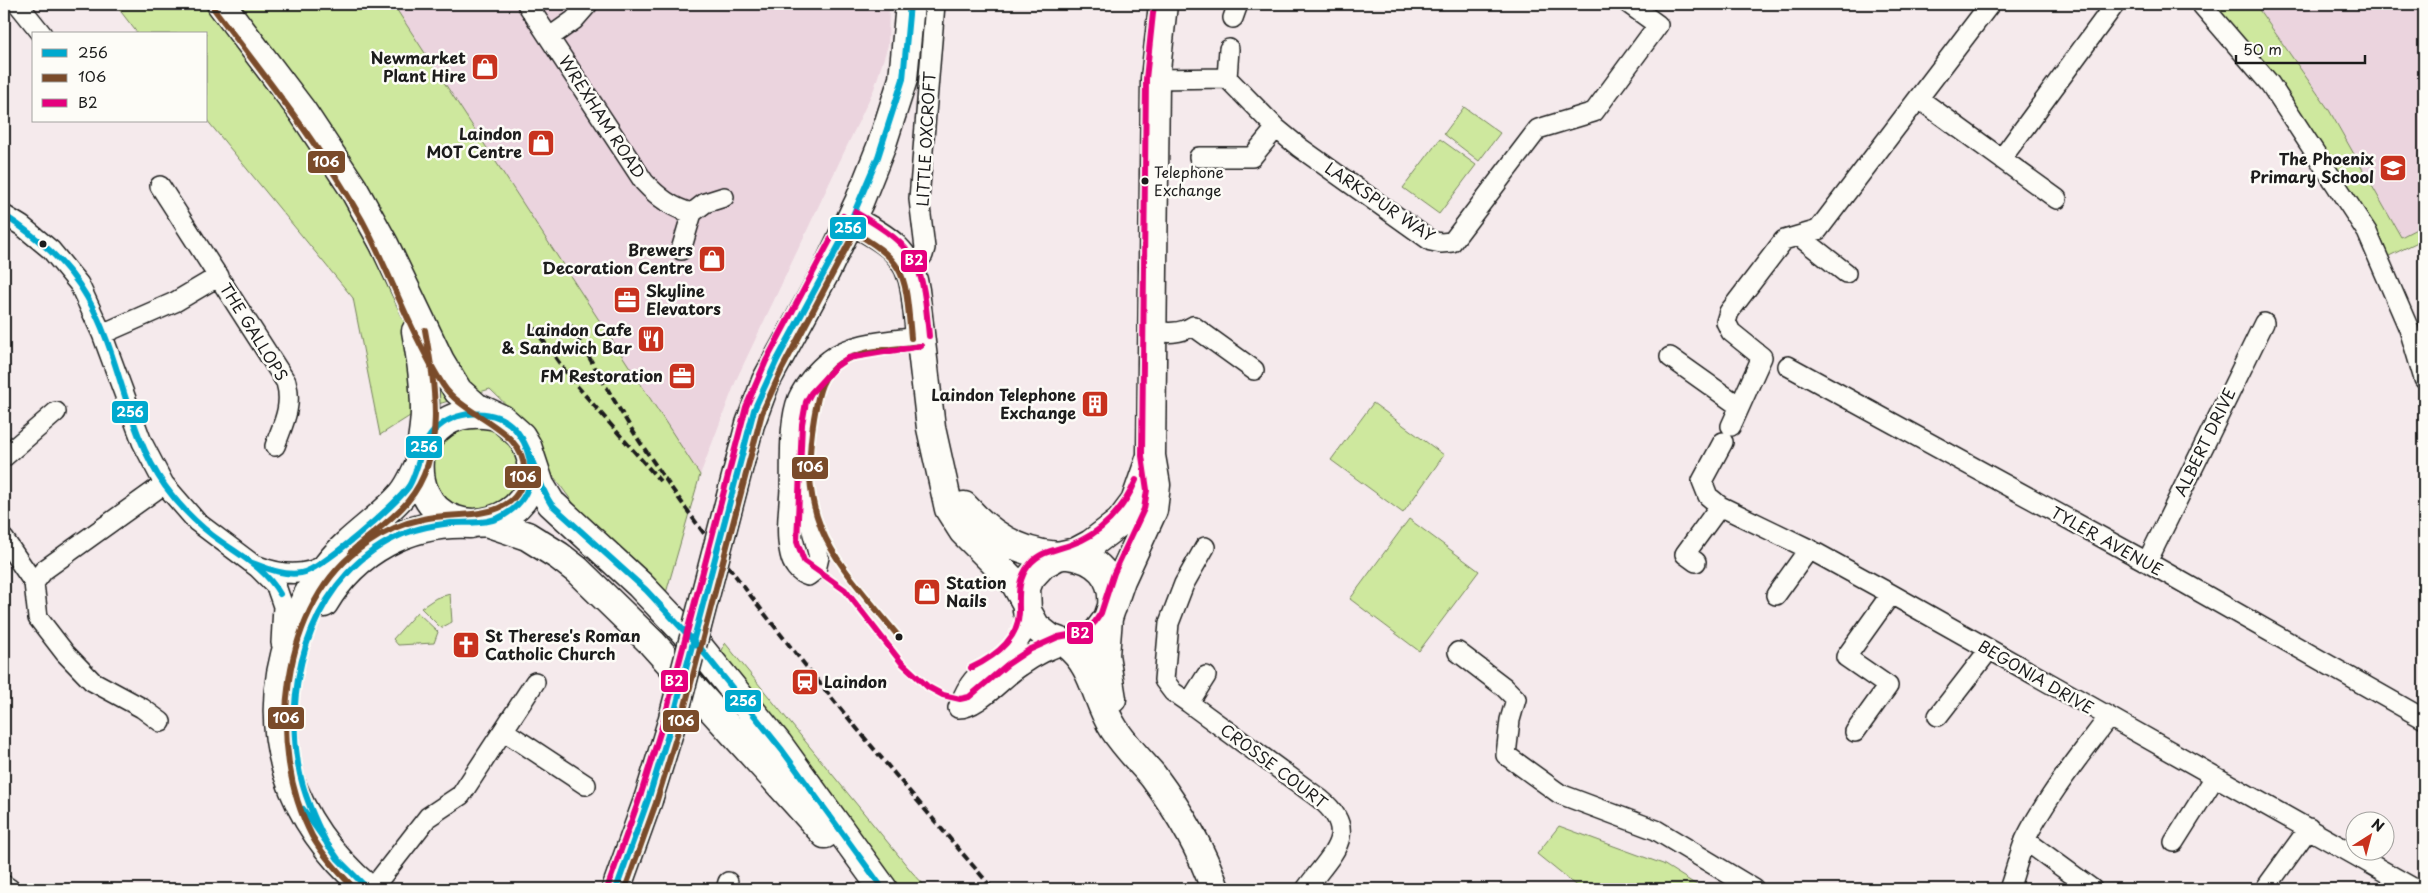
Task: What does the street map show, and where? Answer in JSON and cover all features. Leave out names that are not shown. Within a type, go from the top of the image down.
[{"type":"street","points":[[18,4],[40,32]]},
{"type":"street","points":[[221,4],[338,163],[384,244],[454,386],[469,402],[512,426],[521,436],[540,485],[551,503],[640,585],[699,647],[784,751],[883,889]]},
{"type":"street","name":"WREXHAM ROAD","points":[[527,4],[644,182],[657,196],[680,210],[692,213]]},
{"type":"street","points":[[550,37],[574,20],[588,4]]},
{"type":"street","points":[[616,889],[648,800],[672,722],[750,424],[774,365],[820,282],[851,220],[881,146],[903,79],[910,4]]},
{"type":"street","name":"LITTLE OXCROFT","points":[[910,268],[923,255],[925,248],[919,199],[935,4]]},
{"type":"street","points":[[1151,456],[1142,488],[1128,513],[1101,538],[1076,552],[1063,555],[1043,564],[1030,578],[1026,588],[1025,630],[1019,641],[1012,651],[972,681],[958,708],[971,707],[1021,666],[1044,652],[1066,644],[1080,643],[1092,638],[1110,613],[1121,580],[1153,510],[1156,486],[1151,456],[1155,79],[1164,4]]},
{"type":"street","name":"LARKSPUR WAY","points":[[1227,78],[1276,128],[1339,176],[1431,240],[1441,243],[1452,242],[1538,129],[1594,112],[1610,91],[1658,25],[1629,4]]},
{"type":"street","points":[[1670,357],[1739,406],[1762,357],[1731,332],[1726,322],[1729,312],[1784,240],[1818,230],[1920,99],[1990,4]]},
{"type":"street","points":[[2002,158],[2115,4]]},
{"type":"street","points":[[2201,4],[2270,84],[2367,232],[2409,329],[2424,379]]},
{"type":"street","points":[[1155,79],[1227,78],[1229,49]]},
{"type":"street","points":[[1920,99],[2057,199]]},
{"type":"street","points":[[1199,157],[1252,157],[1276,128]]},
{"type":"street","name":"THE GALLOPS","points":[[160,186],[286,382],[289,393],[288,414],[274,446]]},
{"type":"street","points":[[681,250],[692,213],[705,203],[724,197]]},
{"type":"street","points":[[4,215],[51,250],[79,284],[102,334],[139,434],[164,484],[197,522],[272,580],[282,601],[278,733],[286,772],[305,811],[328,846],[348,870],[368,889]]},
{"type":"street","points":[[851,220],[889,243],[910,268],[915,290],[931,428],[945,498],[952,516],[963,531],[1007,573],[1042,633],[1066,644],[1079,656],[1089,670],[1110,722],[1175,806],[1196,842],[1215,889]]},
{"type":"street","points":[[1799,236],[1846,273]]},
{"type":"street","name":"THE GALLOPS","points":[[102,334],[175,302],[219,276]]},
{"type":"street","points":[[407,294],[423,377],[425,413],[420,478],[426,495],[447,517],[518,532],[544,546],[572,566],[664,656],[876,889]]},
{"type":"street","name":"ALBERT DRIVE","points":[[2147,562],[2264,323]]},
{"type":"street","points":[[1152,331],[1172,333],[1186,330],[1192,326],[1254,370]]},
{"type":"street","points":[[816,374],[807,406],[801,456],[803,489],[819,558],[816,570],[808,576],[798,570],[790,555],[788,520],[795,409],[798,399],[816,374],[829,360],[845,350],[920,337]]},
{"type":"street","name":"TYLER AVENUE","points":[[1788,366],[2147,562],[2424,719]]},
{"type":"street","name":"BEGONIA DRIVE","points":[[1739,406],[1727,434],[1702,481],[1708,496],[1720,506],[1809,549],[2108,718],[2309,828],[2392,883],[2415,889]]},
{"type":"street","points":[[4,457],[56,412]]},
{"type":"street","points":[[250,562],[279,572],[301,574],[320,567],[402,496],[430,435],[444,422],[467,413],[491,415]]},
{"type":"street","points":[[328,846],[316,824],[304,784],[294,718],[295,690],[300,662],[318,614],[344,575],[376,548],[398,536],[429,526],[478,523],[508,514],[522,499],[532,479],[531,459]]},
{"type":"street","points":[[941,472],[964,506],[991,532],[1024,550],[1037,554],[1063,555],[1088,559],[1104,572],[1112,588],[1106,647],[1107,674],[1117,717],[1136,756]]},
{"type":"street","points":[[34,583],[44,570],[164,484]]},
{"type":"street","points":[[1696,562],[1685,554],[1720,506]]},
{"type":"street","points":[[4,539],[34,583],[38,618],[65,653],[92,682],[142,708],[162,722]]},
{"type":"street","name":"CROSSE COURT","points":[[1205,547],[1184,584],[1169,623],[1164,680],[1173,692],[1320,798],[1338,815],[1342,827],[1339,843],[1306,889]]},
{"type":"street","points":[[1776,595],[1809,549]]},
{"type":"street","points":[[278,690],[285,653],[298,615],[320,575],[336,555]]},
{"type":"street","points":[[1855,732],[1888,686],[1846,657],[1891,594]]},
{"type":"street","points":[[1938,716],[1988,650]]},
{"type":"street","points":[[1458,652],[1504,686],[1516,699],[1510,720],[1506,755],[1560,794],[1656,830],[1754,889]]},
{"type":"street","points":[[1189,703],[1206,676]]},
{"type":"street","points":[[372,889],[428,817],[461,795],[535,682]]},
{"type":"street","points":[[2010,889],[2025,840],[2050,797],[2108,718]]},
{"type":"street","points":[[504,731],[586,785]]},
{"type":"street","points":[[2174,842],[2215,777]]},
{"type":"street","points":[[2265,889],[2309,828]]},
{"type":"street","points":[[2025,840],[2092,889]]},
{"type":"street","points":[[4,885],[10,889]]},
{"type":"shaded area","points":[[392,4],[889,4],[888,45],[874,89],[737,378],[700,475],[583,302]]},
{"type":"shaded area","name":"The Phoenix Primary School","points":[[2255,4],[2424,4],[2424,225],[2401,237],[2329,110]]},
{"type":"green space","points":[[115,4],[393,4],[700,475],[664,600],[582,515],[549,470],[529,427],[490,389],[421,409],[380,435],[353,298],[208,121],[208,32],[136,32]]},
{"type":"green space","points":[[2215,4],[2255,4],[2329,110],[2401,237],[2424,225],[2424,239],[2387,257],[2273,78]]},
{"type":"green space","points":[[1464,107],[1500,133],[1479,161],[1444,134]]},
{"type":"green space","points":[[1440,139],[1476,165],[1439,214],[1403,188]]},
{"type":"green space","points":[[1373,403],[1444,455],[1403,513],[1331,460]]},
{"type":"green space","points":[[471,424],[499,431],[517,452],[519,480],[504,504],[461,512],[437,493],[431,463],[444,436]]},
{"type":"green space","points":[[1409,519],[1479,571],[1419,651],[1350,599]]},
{"type":"green space","points":[[450,594],[452,622],[441,628],[421,608],[436,598]]},
{"type":"green space","points":[[417,612],[438,632],[434,643],[398,645],[393,639]]},
{"type":"green space","points":[[725,643],[912,872],[928,889],[883,889],[718,661]]},
{"type":"green space","points":[[1559,826],[1663,864],[1703,889],[1580,889],[1537,854]]},
{"type":"railway","points":[[570,325],[634,433],[726,563],[812,674],[993,889]]},
{"type":"railway","points":[[534,328],[571,379],[660,481]]},
{"type":"transit line","name":"256","points":[[616,889],[648,800],[672,722],[754,410],[777,360],[845,234],[878,157],[903,79],[910,4]]},
{"type":"transit line","name":"B2","points":[[921,346],[848,358],[835,367],[811,393],[806,402],[802,424],[797,542],[804,561],[845,590],[901,662],[928,687],[943,695],[960,699],[969,697],[1008,664],[1029,650],[1058,637],[1084,632],[1095,622],[1101,613],[1114,573],[1144,509],[1147,490],[1142,456],[1146,79],[1154,4]]},
{"type":"transit line","name":"106","points":[[214,9],[292,112],[346,192],[372,240],[420,345],[443,385],[465,406],[506,435],[516,446],[523,459],[524,474],[520,490],[511,501],[499,508],[484,512],[437,517],[408,523],[393,528],[366,544],[337,570],[314,602],[299,639],[289,679],[286,721],[289,762],[298,801],[312,836],[332,864],[355,889]]},
{"type":"transit line","name":"B2","points":[[855,212],[893,237],[906,249],[914,261],[924,291],[929,336]]},
{"type":"transit line","name":"256","points":[[4,215],[28,232],[61,261],[87,297],[108,343],[141,441],[165,486],[199,524],[258,568],[274,584],[280,594]]},
{"type":"transit line","name":"B2","points":[[608,886],[640,797],[664,720],[746,407],[766,361],[843,216]]},
{"type":"transit line","name":"106","points":[[625,889],[656,803],[680,725],[762,413],[782,369],[859,224]]},
{"type":"transit line","name":"106","points":[[847,228],[881,250],[892,260],[899,271],[907,297],[911,338]]},
{"type":"transit line","name":"106","points":[[351,552],[395,515],[408,501],[420,482],[429,462],[435,418],[432,373],[425,330]]},
{"type":"transit line","name":"106","points":[[899,637],[857,585],[826,539],[816,515],[811,487],[810,456],[814,418],[819,394],[824,380],[833,368],[849,358],[869,352],[921,346]]},
{"type":"transit line","name":"256","points":[[250,562],[275,571],[294,574],[311,569],[341,549],[375,521],[402,495],[409,486],[425,444],[434,431],[442,424],[463,415],[474,413],[496,417],[506,422],[515,429],[526,446],[551,504],[646,590],[701,649],[782,750],[883,889]]},
{"type":"transit line","name":"256","points":[[328,846],[314,817],[303,786],[298,764],[295,730],[296,696],[301,662],[312,630],[327,600],[347,573],[373,551],[414,530],[451,523],[488,521],[502,516],[518,505],[528,488],[530,478],[529,458],[522,438]]},
{"type":"transit line","name":"B2","points":[[971,668],[996,653],[1014,631],[1018,623],[1022,576],[1029,565],[1042,554],[1081,541],[1101,528],[1118,511],[1136,480]]},
{"type":"transit line","name":"256","points":[[303,809],[338,859],[368,889]]},
{"type":"place","name":"Newmarket Plant Hire","points":[[485,67]]},
{"type":"place","name":"Laindon MOT Centre","points":[[541,143]]},
{"type":"place","name":"The Phoenix Primary School","points":[[2393,168]]},
{"type":"place","name":"Telephone Exchange","points":[[1145,181]]},
{"type":"place","name":"Brewers Decoration Centre","points":[[712,259]]},
{"type":"place","name":"Skyline Elevators","points":[[627,300]]},
{"type":"place","name":"Laindon Cafe & Sandwich Bar","points":[[651,339]]},
{"type":"place","name":"FM Restoration","points":[[682,376]]},
{"type":"place","name":"Laindon Telephone Exchange","points":[[1095,404]]},
{"type":"place","name":"Station Nails","points":[[927,592]]},
{"type":"place","name":"St Therese's Roman Catholic Church","points":[[466,645]]},
{"type":"place","name":"Laindon","points":[[805,682]]}]
